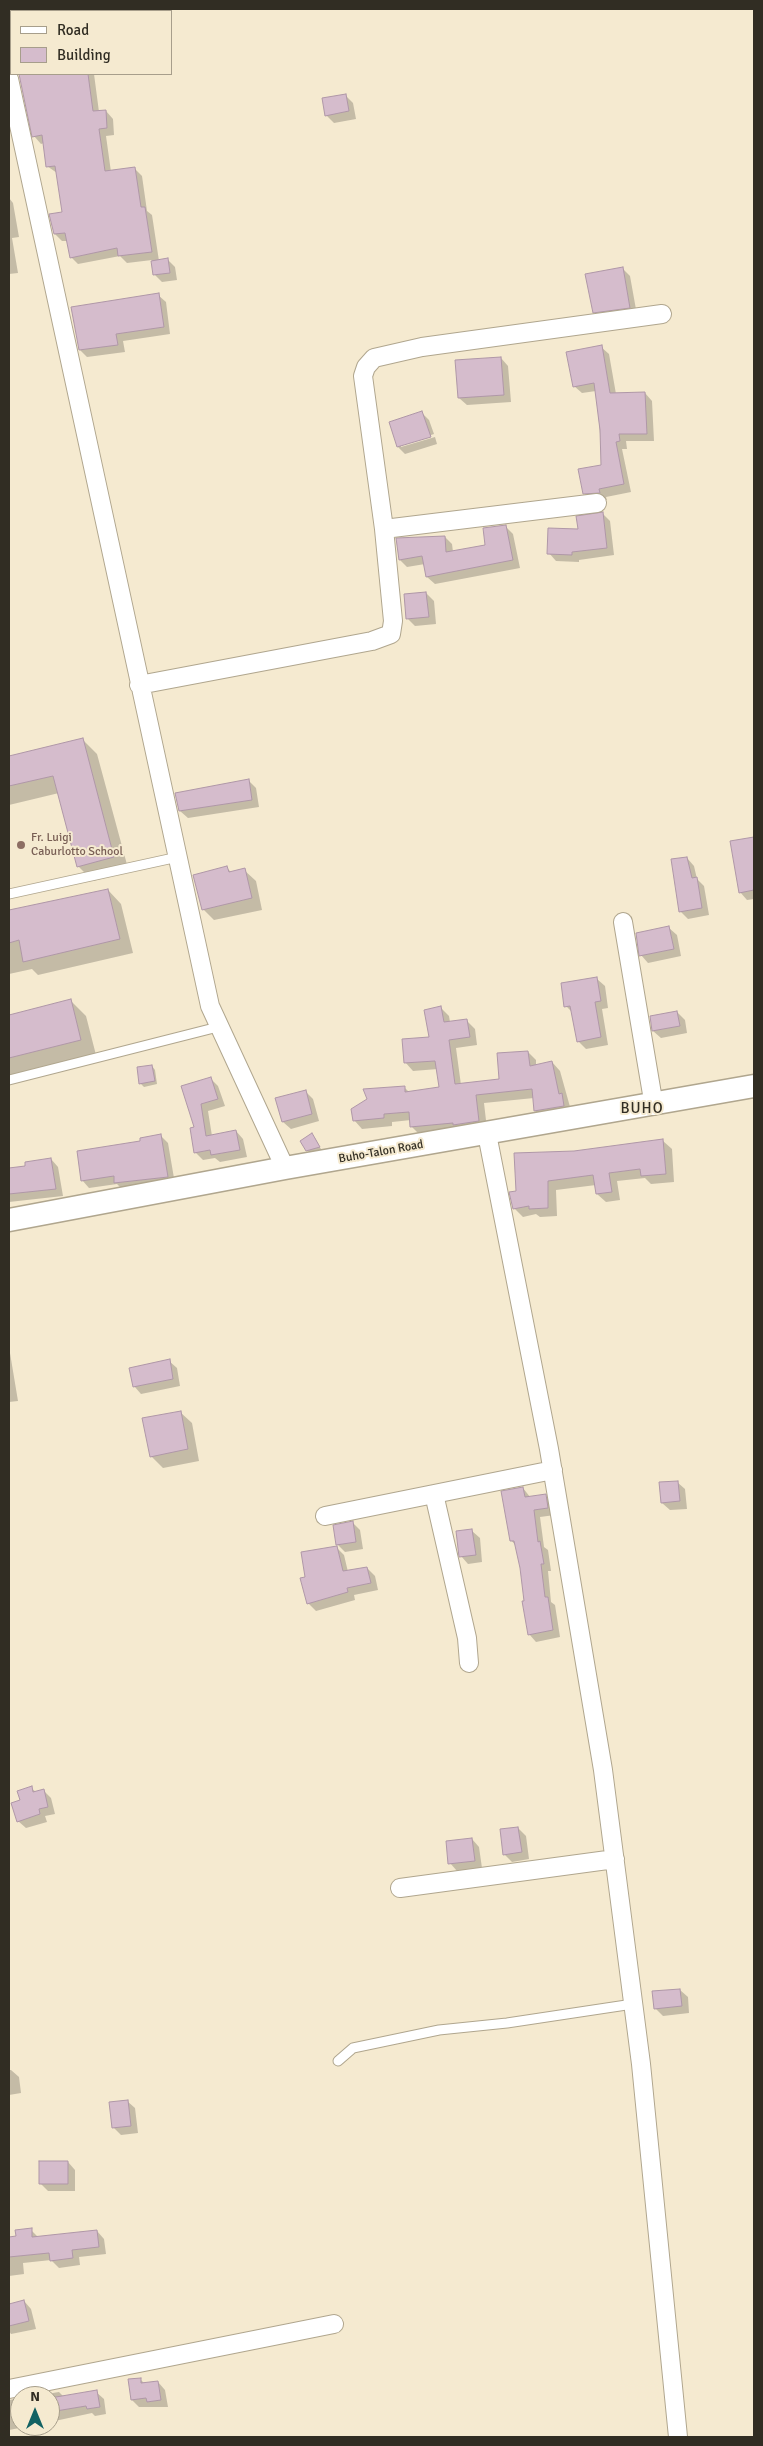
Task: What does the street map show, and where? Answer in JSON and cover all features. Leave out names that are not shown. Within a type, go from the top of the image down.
[{"type":"street","points":[[9,79],[210,1006],[218,1027],[285,1168]]},
{"type":"street","points":[[139,685],[372,641],[391,634],[393,620],[384,529],[363,376],[366,366],[374,358],[422,347],[662,314]]},
{"type":"street","points":[[384,529],[598,503]]},
{"type":"street","points":[[623,922],[654,1106]]},
{"type":"street","name":"Buho-Talon Road","points":[[9,1220],[285,1168],[654,1106],[754,1086]]},
{"type":"street","points":[[487,1134],[553,1470],[603,1770],[633,2004],[678,2437]]},
{"type":"street","points":[[325,1516],[553,1470]]},
{"type":"street","points":[[434,1494],[466,1638],[469,1663]]},
{"type":"street","points":[[400,1888],[615,1860]]},
{"type":"street","points":[[9,2389],[334,2324]]},
{"type":"lane","points":[[9,894],[178,857]]},
{"type":"lane","points":[[9,1080],[218,1027]]},
{"type":"lane","points":[[338,2061],[353,2048],[430,2031],[633,2004]]},
{"type":"building","points":[[19,75],[88,75],[93,111],[106,110],[107,128],[99,129],[105,171],[135,167],[141,207],[145,207],[152,252],[118,256],[117,248],[70,258],[65,233],[54,234],[49,214],[62,212],[55,166],[46,167],[42,135],[32,137]]},
{"type":"building","points":[[346,94],[349,111],[325,116],[322,98]]},
{"type":"building","points":[[168,258],[170,273],[153,275],[151,261]]},
{"type":"building","points":[[623,267],[630,308],[593,313],[585,274]]},
{"type":"building","points":[[159,293],[164,327],[116,334],[118,345],[79,350],[71,307]]},
{"type":"building","points":[[602,345],[610,393],[645,392],[647,434],[619,434],[620,441],[616,442],[624,484],[599,489],[600,493],[583,494],[578,469],[601,465],[600,430],[594,383],[573,387],[566,352]]},
{"type":"building","points":[[501,357],[504,395],[458,398],[455,360]]},
{"type":"building","points":[[422,411],[431,437],[397,447],[389,422]]},
{"type":"building","points":[[603,512],[607,548],[572,552],[572,555],[547,554],[548,528],[578,529],[576,516]]},
{"type":"building","points":[[506,525],[513,560],[426,577],[422,556],[399,560],[396,538],[445,536],[446,552],[485,545],[483,528]]},
{"type":"building","points":[[426,592],[429,617],[406,619],[404,594]]},
{"type":"building","points":[[83,738],[114,857],[77,867],[53,776],[9,786],[9,756]]},
{"type":"building","points":[[249,779],[252,800],[179,811],[175,793]]},
{"type":"building","points":[[754,837],[754,890],[739,893],[730,841]]},
{"type":"building","points":[[687,857],[692,878],[697,877],[702,908],[679,912],[671,859]]},
{"type":"building","points":[[227,866],[229,872],[245,868],[252,898],[202,910],[193,875]]},
{"type":"building","points":[[108,889],[120,939],[23,962],[19,940],[9,943],[9,910]]},
{"type":"building","points":[[669,926],[674,949],[639,956],[636,933]]},
{"type":"building","points":[[597,977],[601,1001],[595,1002],[601,1037],[577,1042],[570,1006],[564,1007],[561,983]]},
{"type":"building","points":[[71,999],[81,1040],[9,1058],[9,1015]]},
{"type":"building","points":[[441,1006],[444,1022],[467,1019],[470,1037],[449,1040],[455,1084],[499,1079],[497,1053],[528,1051],[530,1066],[552,1061],[559,1094],[562,1093],[564,1106],[534,1111],[532,1089],[476,1095],[479,1121],[453,1125],[453,1123],[410,1127],[409,1112],[384,1114],[384,1118],[353,1121],[351,1109],[367,1099],[363,1089],[405,1086],[405,1092],[439,1087],[435,1061],[404,1063],[402,1039],[429,1037],[424,1010]]},
{"type":"building","points":[[677,1011],[680,1026],[652,1031],[650,1016]]},
{"type":"building","points":[[152,1065],[155,1081],[139,1084],[137,1067]]},
{"type":"building","points":[[211,1077],[218,1099],[201,1104],[206,1136],[236,1130],[240,1150],[211,1155],[210,1150],[194,1153],[190,1128],[194,1127],[181,1086]]},
{"type":"building","points":[[306,1090],[312,1114],[282,1122],[275,1098]]},
{"type":"building","points":[[312,1133],[320,1147],[306,1151],[300,1141]]},
{"type":"building","points":[[161,1134],[168,1177],[114,1183],[114,1176],[81,1181],[77,1151],[140,1141],[140,1138]]},
{"type":"building","points":[[663,1139],[666,1174],[641,1176],[640,1169],[609,1173],[612,1192],[596,1194],[593,1175],[548,1181],[548,1208],[529,1209],[529,1206],[513,1209],[509,1192],[516,1191],[514,1153],[574,1151]]},
{"type":"building","points":[[51,1158],[56,1189],[9,1194],[9,1168],[25,1166],[25,1162]]},
{"type":"building","points":[[170,1359],[173,1379],[133,1387],[129,1368]]},
{"type":"building","points":[[181,1411],[188,1449],[150,1457],[142,1418]]},
{"type":"building","points":[[678,1481],[680,1501],[661,1503],[659,1482]]},
{"type":"building","points":[[523,1487],[525,1497],[546,1494],[548,1508],[534,1510],[538,1542],[540,1541],[544,1564],[541,1564],[545,1597],[548,1597],[553,1630],[528,1635],[522,1601],[524,1601],[520,1568],[514,1541],[510,1541],[501,1491]]},
{"type":"building","points":[[353,1521],[356,1542],[336,1545],[333,1525]]},
{"type":"building","points":[[472,1529],[476,1555],[459,1557],[456,1531]]},
{"type":"building","points":[[337,1546],[343,1571],[367,1567],[371,1583],[347,1588],[348,1592],[307,1604],[300,1578],[305,1577],[301,1552]]},
{"type":"building","points":[[32,1786],[33,1792],[44,1789],[48,1807],[39,1809],[40,1814],[17,1822],[11,1803],[20,1800],[17,1791]]},
{"type":"building","points":[[518,1827],[522,1852],[503,1855],[500,1829]]},
{"type":"building","points":[[472,1838],[475,1861],[448,1864],[446,1841]]},
{"type":"building","points":[[680,1989],[682,2006],[654,2009],[652,1991]]},
{"type":"building","points":[[128,2100],[131,2126],[112,2128],[109,2102]]},
{"type":"building","points":[[39,2161],[68,2161],[68,2184],[39,2184]]},
{"type":"building","points":[[32,2228],[32,2237],[97,2230],[99,2247],[72,2250],[73,2258],[50,2261],[49,2253],[9,2257],[9,2237],[16,2236],[15,2230]]},
{"type":"building","points":[[24,2300],[29,2321],[9,2326],[9,2304]]},
{"type":"building","points":[[141,2378],[141,2383],[158,2381],[161,2400],[147,2402],[146,2398],[131,2400],[128,2379]]},
{"type":"building","points":[[97,2390],[100,2407],[87,2409],[86,2406],[60,2410],[60,2396]]},
{"type":"place","name":"Fr. Luigi Caburlotto School","points":[[21,845]]},
{"type":"district","name":"BUHO","points":[[642,1109]]}]
